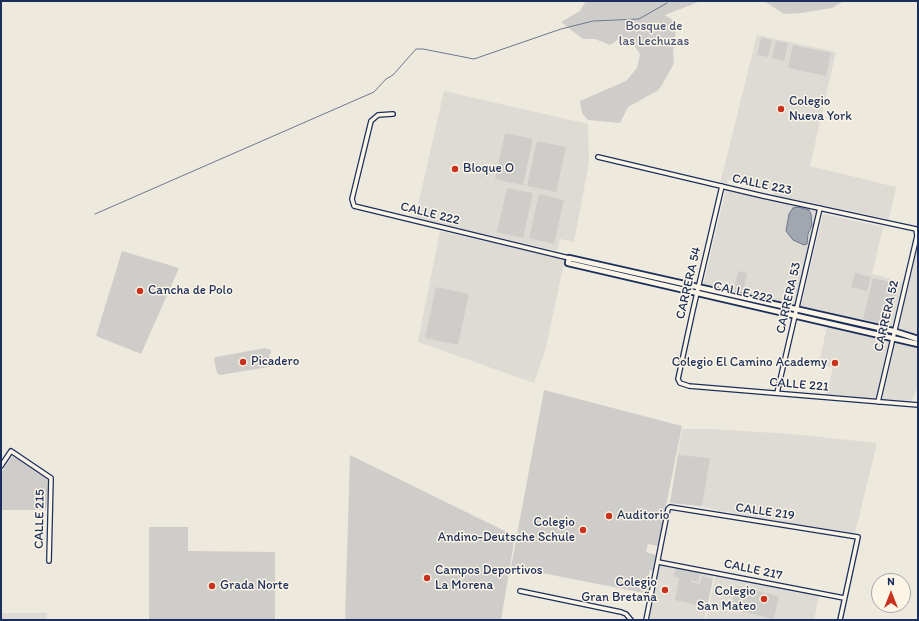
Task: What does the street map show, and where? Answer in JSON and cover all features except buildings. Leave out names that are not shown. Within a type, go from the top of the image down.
[{"type":"street","name":"CALLE 222","points":[[392,114],[378,115],[371,121],[352,198],[356,207],[698,294],[918,344]]},
{"type":"street","name":"CALLE 223","points":[[598,157],[913,228],[916,229],[917,236]]},
{"type":"street","name":"CARRERA 54","points":[[680,383],[678,379],[722,186]]},
{"type":"street","name":"CARRERA 53","points":[[777,392],[820,208]]},
{"type":"street","name":"CARRERA 52","points":[[878,402],[892,337],[917,236]]},
{"type":"street","name":"CALLE 222","points":[[568,260],[699,287],[894,331],[918,339]]},
{"type":"street","name":"CALLE 221","points":[[680,383],[689,386],[777,392],[918,405]]},
{"type":"street","name":"CALLE 215","points":[[1,466],[11,451],[51,478],[49,561]]},
{"type":"street","name":"CALLE 219","points":[[658,562],[668,508],[815,529],[858,537],[844,598]]},
{"type":"street","name":"CALLE 217","points":[[658,562],[844,598]]},
{"type":"street","points":[[646,620],[658,562]]},
{"type":"street","points":[[520,591],[621,612],[626,614],[631,620]]},
{"type":"street","points":[[840,620],[844,598]]},
{"type":"shaded area","name":"Colegio Nueva York","points":[[757,35],[836,52],[810,166],[896,187],[889,219],[773,195],[774,191],[728,180],[727,185],[720,184]]},
{"type":"shaded area","points":[[444,91],[588,124],[589,162],[574,242],[560,239],[557,251],[415,218]]},
{"type":"shaded area","points":[[726,189],[817,210],[795,306],[703,286]]},
{"type":"shaded area","points":[[798,207],[809,210],[811,214],[812,225],[808,234],[807,244],[804,245],[793,240],[786,231],[789,214],[793,208]]},
{"type":"shaded area","points":[[823,214],[883,227],[872,274],[903,282],[892,328],[801,306]]},
{"type":"shaded area","points":[[440,231],[565,259],[545,351],[534,383],[418,342]]},
{"type":"shaded area","points":[[918,243],[918,335],[898,329]]},
{"type":"shaded area","name":"Colegio El Camino Academy","points":[[827,326],[889,340],[876,399],[826,395],[833,368],[819,364]]},
{"type":"shaded area","points":[[895,341],[918,348],[918,387],[910,403],[882,400]]},
{"type":"shaded area","points":[[682,429],[710,429],[792,434],[877,443],[855,533],[737,516],[728,511],[722,512],[705,507],[670,503]]},
{"type":"shaded area","points":[[659,564],[714,575],[704,620],[647,620]]},
{"type":"shaded area","name":"Colegio San Mateo","points":[[716,574],[819,596],[814,620],[706,620]]},
{"type":"shaded area","points":[[1,613],[47,613],[47,620],[1,620]]},
{"type":"green space","name":"Bosque de las Lechuzas","points":[[586,1],[701,1],[665,15],[677,23],[673,51],[674,63],[657,91],[628,107],[620,123],[588,120],[582,113],[580,101],[626,81],[637,68],[640,54],[632,42],[620,38],[610,45],[595,39],[583,39],[561,22],[580,11]]},
{"type":"green space","points":[[764,1],[844,1],[832,8],[784,14]]},
{"type":"green space","points":[[761,37],[772,40],[768,57],[757,55]]},
{"type":"green space","points":[[776,41],[788,43],[784,61],[772,58]]},
{"type":"green space","points":[[793,45],[831,53],[826,76],[788,68]]},
{"type":"green space","points":[[505,133],[533,139],[523,185],[495,179]]},
{"type":"green space","points":[[537,141],[566,147],[556,192],[527,186]]},
{"type":"green space","points":[[507,188],[533,193],[523,238],[497,232]]},
{"type":"green space","points":[[539,194],[564,200],[554,244],[529,238]]},
{"type":"green space","name":"Cancha de Polo","points":[[122,251],[179,268],[141,354],[96,336]]},
{"type":"green space","points":[[738,271],[747,273],[743,291],[734,289]]},
{"type":"green space","points":[[855,273],[871,277],[867,291],[851,287]]},
{"type":"green space","points":[[873,278],[899,284],[889,325],[863,319]]},
{"type":"green space","points":[[436,287],[469,294],[458,345],[425,338]]},
{"type":"green space","name":"Picadero","points":[[265,348],[271,350],[271,354],[269,354],[271,365],[269,367],[220,375],[217,373],[214,359],[216,357]]},
{"type":"green space","points":[[544,390],[682,426],[658,546],[648,544],[646,552],[656,555],[653,571],[650,570],[648,577],[651,579],[649,594],[511,567]]},
{"type":"green space","name":"Campos Deportivos La Morena","points":[[350,455],[515,536],[501,620],[345,620]]},
{"type":"green space","points":[[678,455],[710,458],[702,506],[670,503]]},
{"type":"green space","points":[[12,456],[50,478],[46,510],[1,510],[1,473]]},
{"type":"green space","name":"Grada Norte","points":[[149,527],[188,527],[188,551],[275,552],[275,620],[149,620]]},
{"type":"green space","points":[[676,567],[700,572],[698,582],[691,580],[691,582],[700,584],[702,576],[713,579],[707,607],[675,600],[679,578],[674,576]]},
{"type":"green space","points":[[736,586],[779,596],[774,619],[731,609]]},
{"type":"waterway","points":[[95,214],[374,92],[386,79],[393,75],[416,49],[474,59],[561,29],[593,21],[639,19],[667,3]]},
{"type":"place","name":"Colegio Nueva York","points":[[781,109]]},
{"type":"place","name":"Bloque O","points":[[455,169]]},
{"type":"place","name":"Cancha de Polo","points":[[140,291]]},
{"type":"place","name":"Picadero","points":[[243,362]]},
{"type":"place","name":"Colegio El Camino Academy","points":[[835,363]]},
{"type":"place","name":"Auditorio","points":[[609,516]]},
{"type":"place","name":"Colegio Andino-Deutsche Schule","points":[[583,530]]},
{"type":"place","name":"Campos Deportivos La Morena","points":[[427,578]]},
{"type":"place","name":"Grada Norte","points":[[212,586]]},
{"type":"place","name":"Colegio Gran Bretaña","points":[[665,590]]},
{"type":"place","name":"Colegio San Mateo","points":[[764,599]]}]
